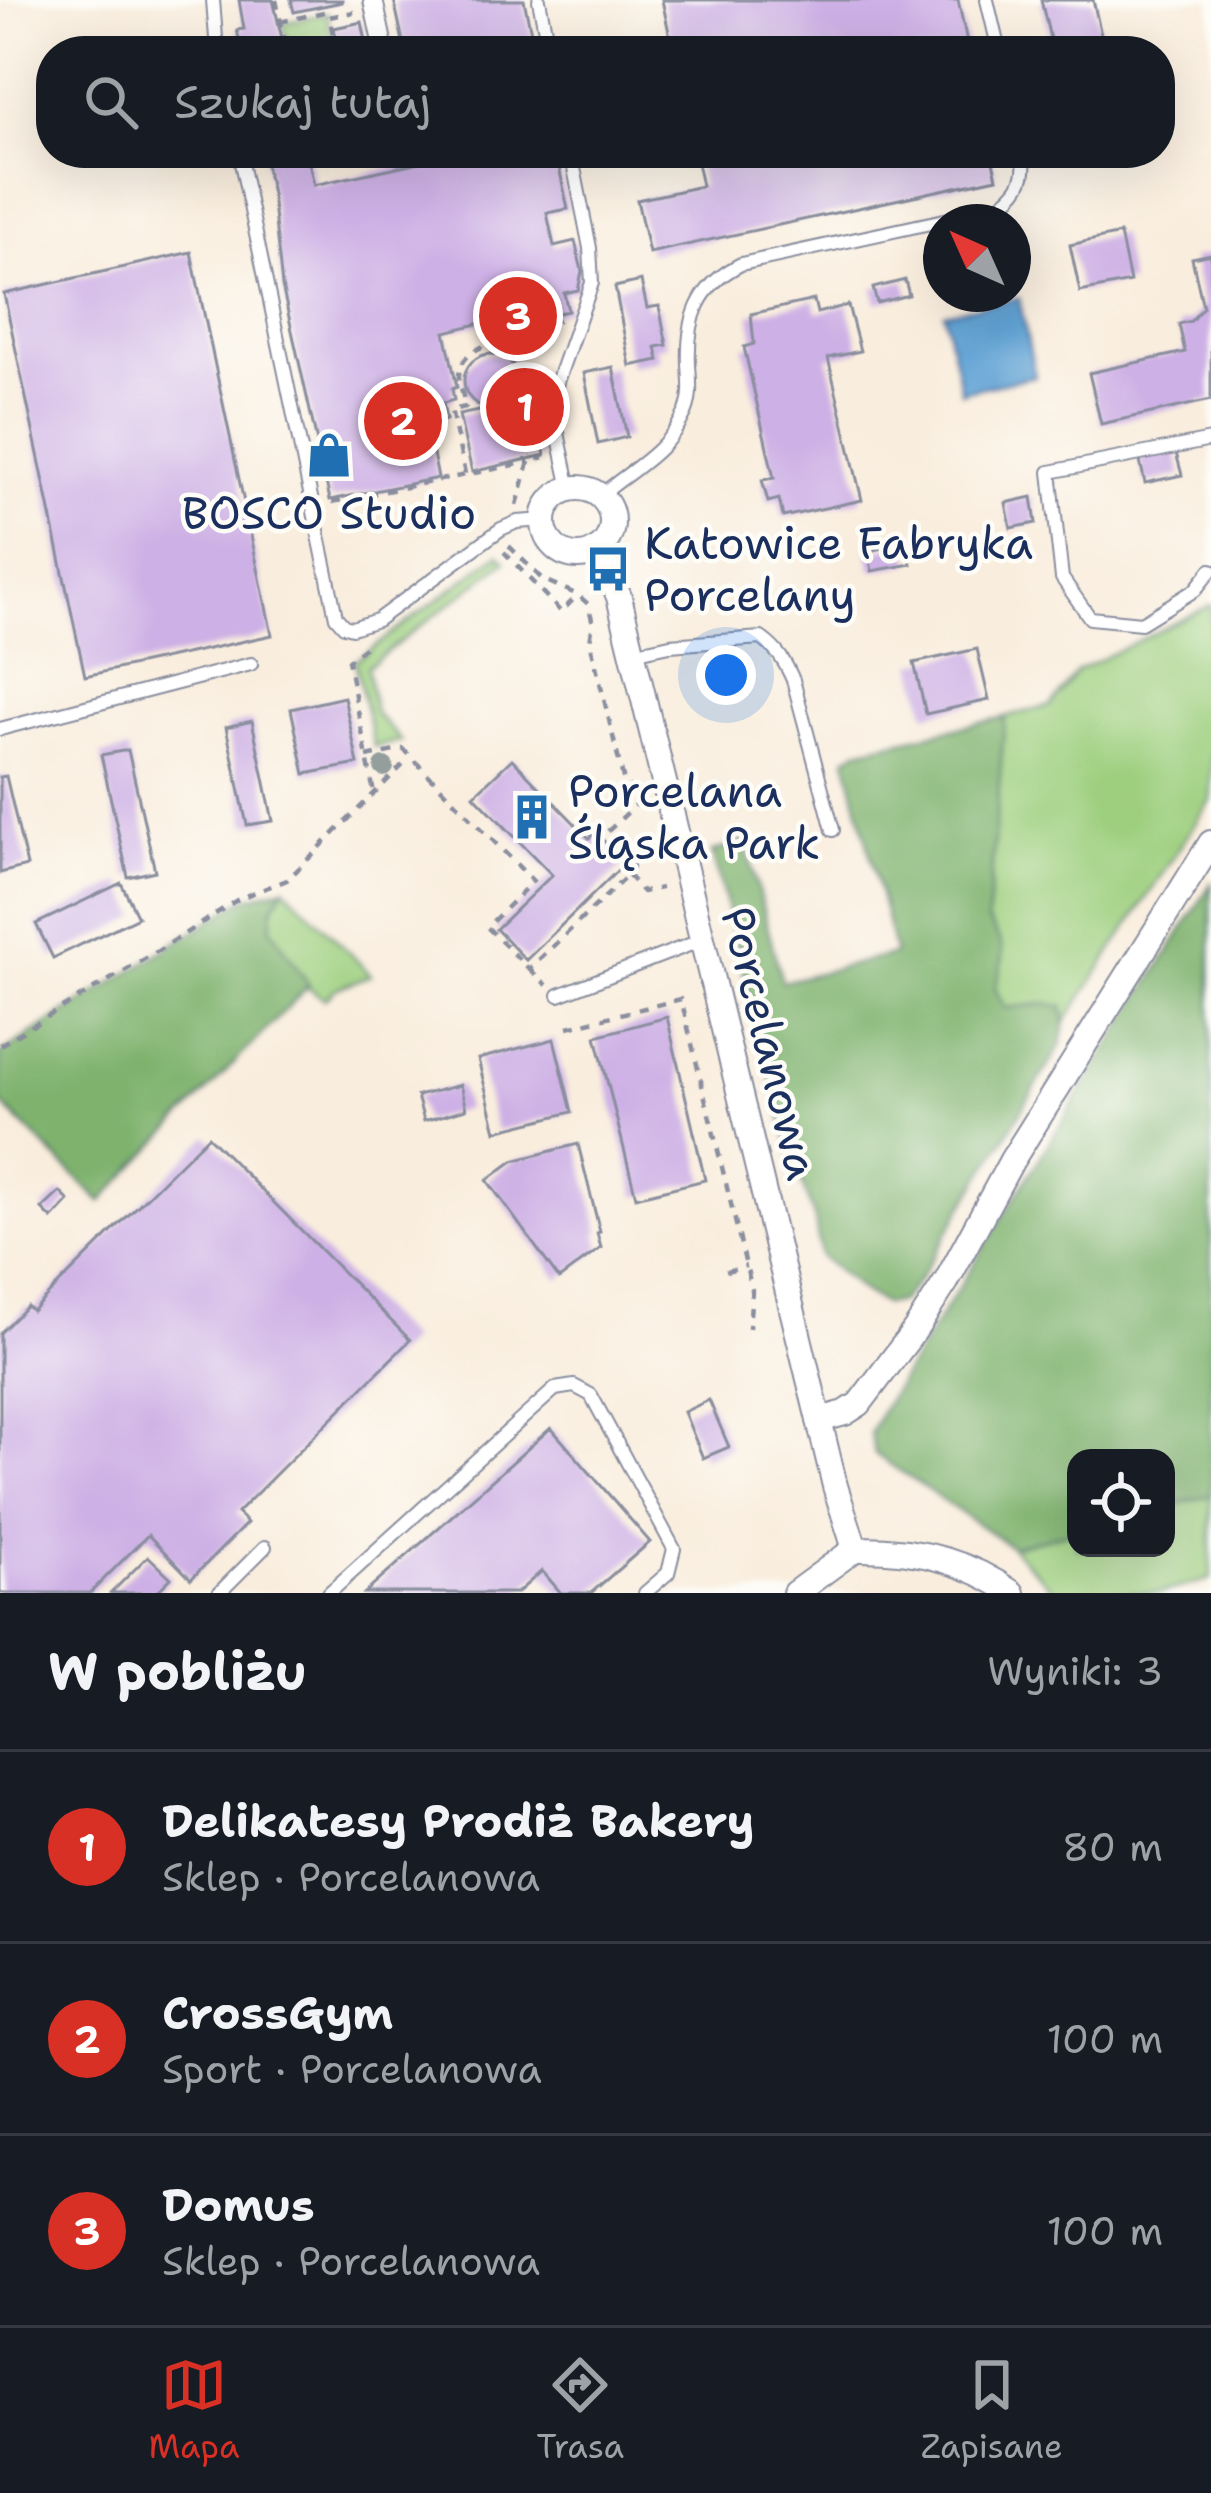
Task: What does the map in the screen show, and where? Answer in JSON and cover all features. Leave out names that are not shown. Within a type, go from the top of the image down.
[{"type":"street","points":[[374,4],[381,36]]},
{"type":"street","points":[[568,480],[600,496],[612,524],[596,550],[574,556],[547,535],[545,520],[551,502],[568,480]]},
{"type":"street","name":"Porcelanowa","points":[[596,550],[619,597],[839,1501],[855,1550]]},
{"type":"street","points":[[819,1420],[845,1413],[864,1398],[939,1294],[1012,1160],[1211,843]]},
{"type":"street","points":[[795,1593],[855,1550],[908,1551],[951,1561],[1012,1593]]},
{"type":"lane","points":[[213,0],[216,36]]},
{"type":"lane","points":[[539,0],[546,36]]},
{"type":"lane","points":[[987,0],[995,36]]},
{"type":"lane","points":[[242,168],[336,617],[352,628],[377,620],[501,529],[517,522],[545,520]]},
{"type":"lane","points":[[568,480],[552,405],[592,284],[574,168]]},
{"type":"lane","points":[[600,496],[664,447],[678,425],[691,396],[691,319],[726,272],[741,264],[995,209],[1019,189],[1024,168]]},
{"type":"lane","points":[[1211,440],[1050,472],[1062,578],[1090,618],[1141,622],[1195,590],[1211,570]]},
{"type":"lane","points":[[633,652],[761,638],[774,647],[793,680],[833,830]]},
{"type":"lane","points":[[0,729],[251,664]]},
{"type":"lane","points":[[555,989],[702,940]]},
{"type":"lane","points":[[329,1593],[556,1389],[574,1386],[591,1395],[674,1549],[668,1573],[645,1593]]},
{"type":"lane","points":[[219,1593],[266,1547]]},
{"type":"path","points":[[276,0],[283,36]]},
{"type":"path","points":[[329,17],[374,4]]},
{"type":"path","points":[[280,22],[328,11],[333,36]]},
{"type":"path","points":[[465,474],[451,410],[466,406],[459,375],[463,361],[478,347],[551,329],[554,321],[566,317]]},
{"type":"path","points":[[328,501],[530,462]]},
{"type":"path","points":[[500,548],[506,543],[542,579],[588,604],[593,623],[590,641],[624,782],[652,806]]},
{"type":"path","points":[[507,555],[561,612],[578,595]]},
{"type":"path","points":[[367,646],[348,660],[374,793]]},
{"type":"path","points":[[367,757],[403,749],[533,881],[487,927],[542,983],[555,989]]},
{"type":"path","points":[[0,1046],[240,898],[287,880],[411,757]]},
{"type":"path","points":[[529,969],[633,867],[632,859],[606,833],[638,803]]},
{"type":"path","points":[[628,874],[643,892],[666,886]]},
{"type":"path","points":[[568,1028],[681,999],[752,1291],[749,1328]]},
{"type":"path","points":[[726,1271],[746,1266]]},
{"type":"green space","points":[[327,13],[332,36],[286,36],[283,23]]},
{"type":"green space","points":[[499,554],[506,561],[367,667],[375,713],[401,741],[374,747],[355,661]]},
{"type":"green space","points":[[1211,605],[1211,799],[1065,1023],[1063,1006],[1005,1008],[995,989],[1003,959],[987,921],[1005,717],[1050,706],[1077,671]]},
{"type":"green space","points":[[1005,717],[987,921],[1003,954],[995,989],[1005,1008],[1063,1006],[1061,1045],[918,1281],[900,1302],[885,1305],[820,1256],[815,1220],[792,1156],[712,852],[745,841],[782,982],[895,954],[846,758],[858,750]]},
{"type":"green space","points":[[1211,884],[1211,1495],[1175,1505],[1175,1449],[1067,1449],[1067,1532],[1011,1547],[875,1454],[870,1433]]},
{"type":"green space","points":[[285,887],[371,975],[335,989],[325,999],[307,987],[270,928],[273,907]]},
{"type":"green space","points":[[285,887],[273,907],[271,928],[309,985],[101,1202],[0,1102],[0,1054],[246,898]]},
{"type":"green space","points":[[1211,1495],[1211,1579],[1160,1593],[1057,1593],[1011,1547],[1067,1532],[1067,1557],[1175,1557],[1175,1505]]},
{"type":"water","points":[[1022,312],[1035,376],[961,392],[944,313]]},
{"type":"building","points":[[239,0],[273,0],[281,36],[238,36],[237,30],[244,29]]},
{"type":"building","points":[[291,0],[342,0],[342,2],[294,12]]},
{"type":"building","points":[[394,0],[524,0],[532,36],[402,36]]},
{"type":"building","points":[[662,0],[958,0],[966,36],[670,36]]},
{"type":"building","points":[[1041,0],[1093,0],[1101,36],[1049,36]]},
{"type":"building","points":[[362,22],[365,36],[336,36],[334,28]]},
{"type":"building","points":[[266,168],[310,168],[314,185],[393,168],[559,168],[568,209],[547,213],[554,246],[575,241],[582,271],[578,290],[564,293],[568,311],[491,330],[489,321],[445,332],[457,387],[452,389],[454,400],[443,403],[446,420],[427,425],[438,478],[330,500],[282,286]]},
{"type":"building","points":[[698,168],[995,168],[997,178],[649,253],[637,200],[702,186]]},
{"type":"building","points":[[1120,234],[1130,282],[1080,292],[1070,245]]},
{"type":"building","points":[[191,252],[272,635],[85,676],[4,294]]},
{"type":"building","points":[[1211,254],[1211,400],[1101,424],[1089,373],[1185,352],[1179,324],[1191,321],[1203,307],[1192,258]]},
{"type":"building","points":[[905,280],[909,295],[877,303],[873,288]]},
{"type":"building","points":[[641,281],[647,308],[659,306],[667,345],[656,347],[659,360],[630,366],[615,287]]},
{"type":"building","points":[[814,300],[817,313],[848,305],[860,351],[828,358],[862,500],[783,517],[779,499],[768,502],[762,480],[774,478],[744,347],[754,344],[751,314]]},
{"type":"building","points":[[491,354],[510,362],[518,381],[510,400],[491,408],[472,400],[464,381],[472,362]]},
{"type":"building","points":[[613,367],[627,437],[598,444],[584,373]]},
{"type":"building","points":[[533,400],[545,455],[472,472],[459,415]]},
{"type":"building","points":[[1175,449],[1182,475],[1145,483],[1139,457]]},
{"type":"building","points":[[1032,497],[1036,523],[1011,528],[1006,503]]},
{"type":"building","points":[[907,544],[911,564],[872,571],[868,551]]},
{"type":"building","points":[[977,649],[989,700],[926,714],[914,663]]},
{"type":"building","points":[[344,697],[358,764],[305,774],[291,709]]},
{"type":"building","points":[[252,721],[273,821],[247,825],[226,727]]},
{"type":"building","points":[[128,750],[155,871],[128,877],[101,755]]},
{"type":"building","points":[[512,759],[589,838],[596,833],[625,863],[526,960],[496,929],[552,875],[474,795]]},
{"type":"building","points":[[6,776],[27,866],[0,873],[0,777]]},
{"type":"building","points":[[121,883],[138,917],[53,958],[36,924]]},
{"type":"building","points":[[667,1017],[705,1180],[636,1197],[596,1036]]},
{"type":"building","points":[[554,1039],[572,1112],[496,1131],[478,1059]]},
{"type":"building","points":[[460,1085],[466,1109],[424,1121],[417,1096]]},
{"type":"building","points":[[208,1136],[410,1340],[237,1513],[247,1523],[191,1579],[148,1535],[90,1593],[0,1593],[0,1333],[27,1306],[32,1311]]},
{"type":"building","points":[[578,1144],[601,1248],[559,1279],[487,1180],[513,1161]]},
{"type":"building","points":[[60,1192],[69,1201],[52,1219],[42,1209]]},
{"type":"building","points":[[709,1400],[729,1447],[703,1458],[684,1412]]},
{"type":"building","points":[[551,1428],[650,1542],[591,1593],[561,1593],[542,1571],[517,1593],[365,1593]]},
{"type":"building","points":[[148,1556],[171,1578],[156,1593],[111,1593]]},
{"type":"place","name":"Domus","points":[[518,316]]},
{"type":"place","name":"Delikatesy Prodiż Bakery","points":[[525,407]]},
{"type":"place","name":"CrossGym","points":[[403,421]]},
{"type":"place","name":"BOSCO Studio","points":[[329,455]]},
{"type":"place","name":"Katowice Fabryka Porcelany","points":[[608,569]]},
{"type":"place","name":"Porcelana Śląska Park","points":[[532,817]]}]
